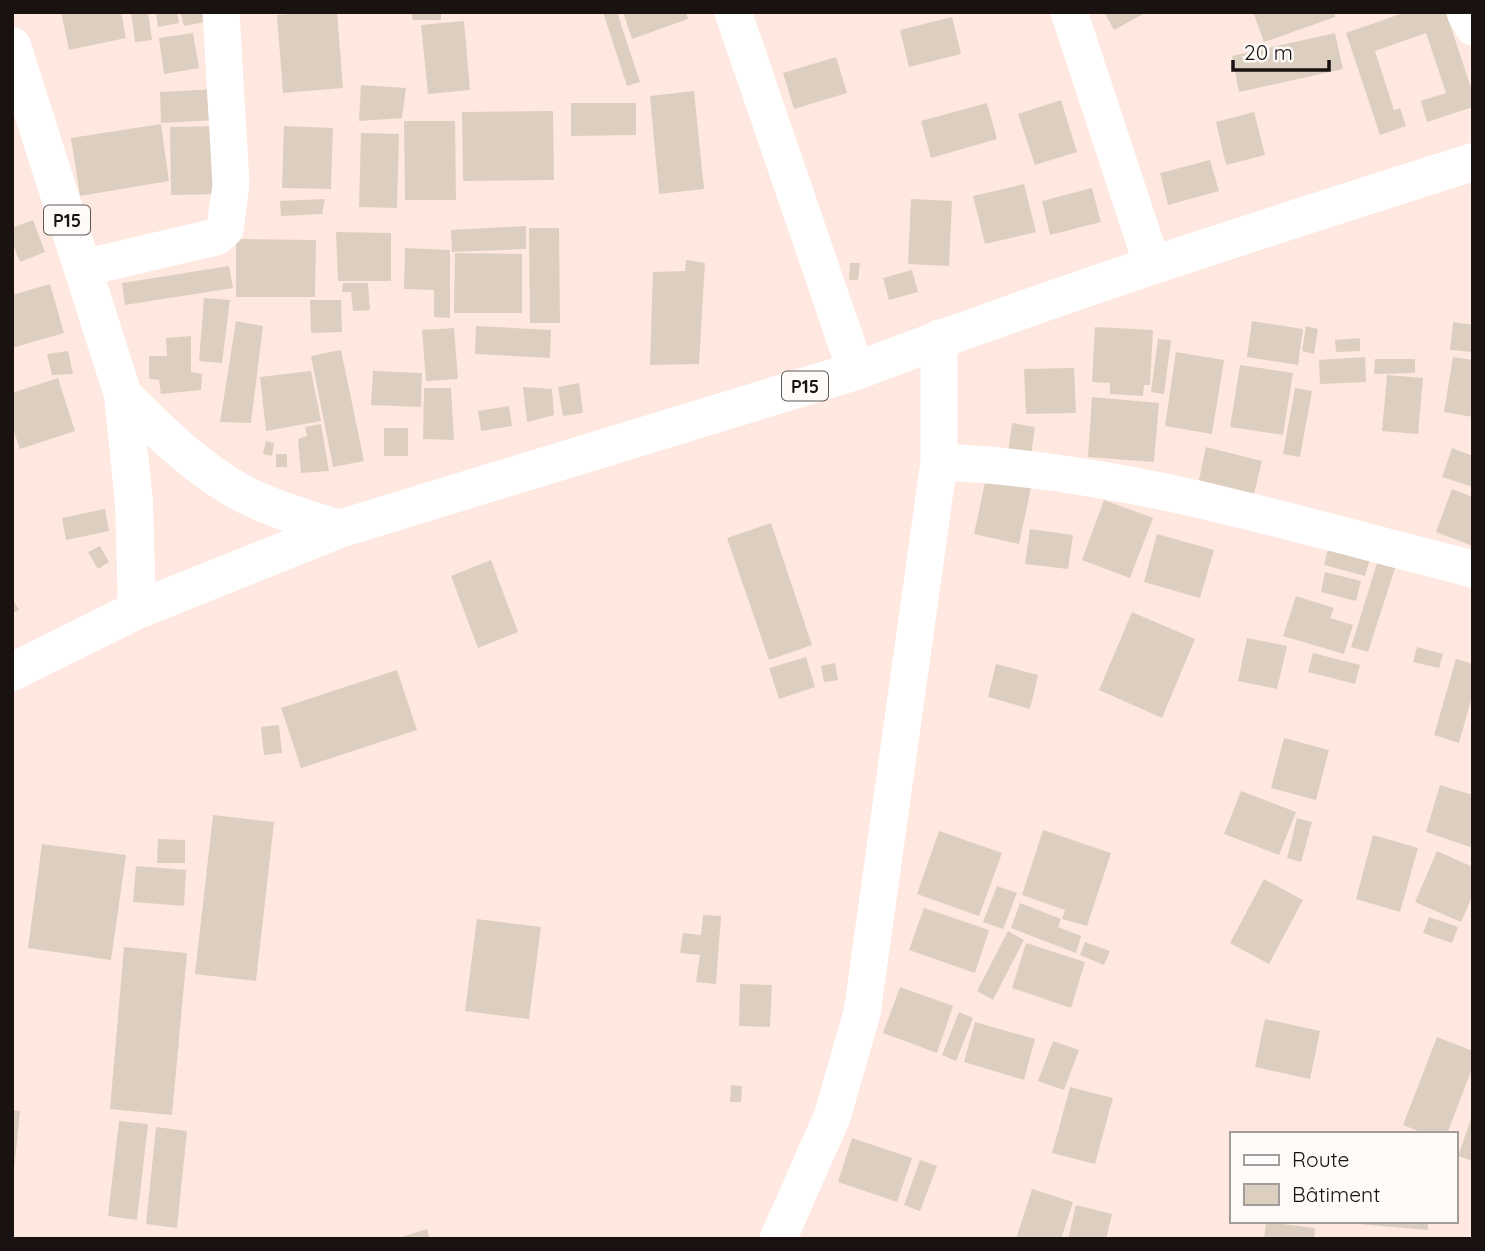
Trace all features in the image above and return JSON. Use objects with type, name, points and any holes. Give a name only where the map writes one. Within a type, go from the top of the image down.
[{"type":"main road","name":"P15","points":[[12,46],[123,395],[134,503],[137,610],[338,529],[856,371],[939,338],[1152,264],[1473,162]]},
{"type":"main road","name":"P15","points":[[123,395],[195,462],[239,491],[278,509],[338,529]]},
{"type":"main road","points":[[12,673],[137,610]]},
{"type":"street","points":[[83,268],[216,237],[225,229],[231,185],[221,12]]},
{"type":"street","points":[[733,12],[856,371]]},
{"type":"street","points":[[1069,12],[1152,264]]},
{"type":"street","points":[[1465,12],[1473,27]]},
{"type":"street","points":[[778,1239],[832,1117],[862,1013],[939,461],[939,338]]},
{"type":"street","points":[[939,461],[1002,464],[1129,484],[1473,569]]},
{"type":"building","points":[[61,12],[121,12],[126,38],[69,50]]},
{"type":"building","points":[[131,12],[148,12],[152,40],[135,42]]},
{"type":"building","points":[[156,12],[177,12],[179,23],[158,27]]},
{"type":"building","points":[[214,12],[215,20],[184,26],[181,14]]},
{"type":"building","points":[[337,12],[343,88],[283,93],[277,15]]},
{"type":"building","points":[[411,12],[441,12],[441,20],[413,20]]},
{"type":"building","points":[[603,12],[617,12],[640,82],[627,86]]},
{"type":"building","points":[[623,12],[686,12],[688,19],[632,39]]},
{"type":"building","points":[[1104,12],[1147,12],[1114,30]]},
{"type":"building","points":[[1253,12],[1334,12],[1335,17],[1264,42]]},
{"type":"building","points":[[1406,12],[1446,12],[1473,94],[1473,107],[1427,122],[1421,101],[1446,93],[1426,33],[1375,51],[1394,110],[1400,108],[1406,126],[1380,135],[1346,33]]},
{"type":"building","points":[[952,17],[961,54],[909,67],[900,30]]},
{"type":"building","points":[[464,21],[470,90],[428,94],[421,25]]},
{"type":"building","points":[[193,33],[199,68],[164,74],[159,38]]},
{"type":"building","points":[[1335,33],[1343,69],[1239,92],[1232,56]]},
{"type":"building","points":[[836,57],[847,93],[794,109],[783,73]]},
{"type":"building","points":[[361,85],[406,88],[402,118],[359,121]]},
{"type":"building","points":[[217,89],[218,120],[161,123],[160,92]]},
{"type":"building","points":[[694,91],[704,189],[659,194],[650,96]]},
{"type":"building","points":[[1061,100],[1077,152],[1035,165],[1018,114]]},
{"type":"building","points":[[571,103],[636,103],[636,135],[571,136]]},
{"type":"building","points":[[987,103],[997,139],[931,158],[921,121]]},
{"type":"building","points":[[553,111],[554,180],[463,181],[462,112]]},
{"type":"building","points":[[1254,112],[1265,155],[1226,165],[1216,122]]},
{"type":"building","points":[[404,121],[455,121],[456,200],[405,200]]},
{"type":"building","points":[[161,124],[169,181],[80,196],[71,138]]},
{"type":"building","points":[[221,126],[222,194],[171,195],[170,127]]},
{"type":"building","points":[[284,126],[333,128],[331,189],[282,188]]},
{"type":"building","points":[[361,133],[399,134],[397,208],[359,207]]},
{"type":"building","points":[[1210,160],[1219,191],[1168,205],[1160,173]]},
{"type":"building","points":[[1024,184],[1036,232],[985,244],[973,196]]},
{"type":"building","points":[[1092,188],[1101,222],[1050,235],[1042,201]]},
{"type":"building","points":[[325,199],[322,214],[281,216],[280,201]]},
{"type":"building","points":[[911,199],[952,201],[949,266],[908,264]]},
{"type":"building","points":[[33,220],[45,252],[20,262],[12,242],[12,228]]},
{"type":"building","points":[[526,226],[526,249],[452,252],[451,230]]},
{"type":"building","points":[[529,228],[559,228],[560,323],[530,323]]},
{"type":"building","points":[[336,232],[391,233],[391,281],[338,281]]},
{"type":"building","points":[[236,239],[316,240],[315,297],[236,297]]},
{"type":"building","points":[[405,248],[450,250],[450,318],[434,317],[434,290],[404,289]]},
{"type":"building","points":[[455,253],[522,254],[522,313],[454,313]]},
{"type":"building","points":[[686,260],[705,263],[699,364],[650,365],[653,272],[685,271]]},
{"type":"building","points":[[850,263],[860,263],[858,280],[849,280]]},
{"type":"building","points":[[229,266],[233,288],[125,305],[122,283]]},
{"type":"building","points":[[912,270],[918,292],[889,300],[883,278]]},
{"type":"building","points":[[343,283],[368,283],[370,310],[353,311],[351,292],[342,292]]},
{"type":"building","points":[[50,284],[64,333],[12,348],[12,295]]},
{"type":"building","points":[[204,298],[230,300],[222,363],[199,361]]},
{"type":"building","points":[[310,300],[341,300],[342,332],[311,333]]},
{"type":"building","points":[[236,321],[263,326],[251,423],[220,422]]},
{"type":"building","points":[[1252,321],[1303,329],[1298,365],[1247,357]]},
{"type":"building","points":[[1453,322],[1473,325],[1473,352],[1450,350]]},
{"type":"building","points":[[476,326],[551,330],[550,358],[475,354]]},
{"type":"building","points":[[1306,326],[1318,329],[1314,354],[1302,351]]},
{"type":"building","points":[[1095,327],[1153,330],[1150,385],[1144,385],[1143,396],[1110,394],[1110,383],[1092,382]]},
{"type":"building","points":[[454,328],[458,379],[426,381],[422,330]]},
{"type":"building","points":[[191,336],[191,372],[202,374],[201,390],[161,394],[159,380],[149,379],[149,356],[167,356],[166,338]]},
{"type":"building","points":[[1360,338],[1360,351],[1336,352],[1335,340]]},
{"type":"building","points":[[1158,339],[1171,340],[1164,394],[1151,392]]},
{"type":"building","points":[[341,350],[364,461],[333,467],[311,356]]},
{"type":"building","points":[[68,351],[73,374],[52,375],[47,354]]},
{"type":"building","points":[[1176,352],[1224,360],[1212,434],[1165,426]]},
{"type":"building","points":[[1365,357],[1366,382],[1320,384],[1319,360]]},
{"type":"building","points":[[1453,357],[1473,360],[1473,417],[1444,412]]},
{"type":"building","points":[[1375,359],[1415,359],[1415,373],[1374,374]]},
{"type":"building","points":[[1240,365],[1293,373],[1283,435],[1230,427]]},
{"type":"building","points":[[1074,368],[1076,413],[1026,414],[1024,369]]},
{"type":"building","points":[[311,371],[321,421],[266,431],[260,377]]},
{"type":"building","points":[[373,371],[422,373],[421,407],[371,405]]},
{"type":"building","points":[[1387,375],[1423,378],[1418,434],[1382,431]]},
{"type":"building","points":[[58,378],[75,431],[20,449],[12,426],[12,393]]},
{"type":"building","points":[[579,383],[583,413],[563,416],[558,387]]},
{"type":"building","points":[[523,387],[552,389],[554,415],[527,422]]},
{"type":"building","points":[[424,388],[451,388],[454,440],[423,439]]},
{"type":"building","points":[[1295,388],[1312,391],[1300,457],[1283,454]]},
{"type":"building","points":[[1092,397],[1159,403],[1154,462],[1088,457]]},
{"type":"building","points":[[509,406],[512,426],[481,431],[478,411]]},
{"type":"building","points":[[1012,423],[1035,427],[1031,456],[1008,453]]},
{"type":"building","points":[[321,424],[329,471],[301,473],[298,439],[307,436],[305,427]]},
{"type":"building","points":[[384,428],[408,428],[408,456],[384,456]]},
{"type":"building","points":[[266,441],[274,443],[272,456],[263,454]]},
{"type":"building","points":[[1206,447],[1262,461],[1254,494],[1199,480]]},
{"type":"building","points":[[1452,448],[1473,456],[1473,487],[1442,477]]},
{"type":"building","points":[[276,454],[287,454],[287,467],[276,467]]},
{"type":"building","points":[[986,478],[1031,488],[1019,544],[974,534]]},
{"type":"building","points":[[1452,489],[1473,497],[1473,546],[1436,532]]},
{"type":"building","points":[[1104,500],[1153,518],[1130,578],[1082,560]]},
{"type":"building","points":[[105,509],[109,531],[66,540],[62,518]]},
{"type":"building","points":[[771,523],[812,645],[769,660],[727,538]]},
{"type":"building","points":[[1030,529],[1073,535],[1068,569],[1025,564]]},
{"type":"building","points":[[1157,534],[1214,550],[1200,598],[1144,582]]},
{"type":"building","points":[[1329,545],[1371,556],[1365,576],[1324,565]]},
{"type":"building","points":[[100,546],[109,562],[98,569],[88,552]]},
{"type":"building","points":[[1379,557],[1397,562],[1368,652],[1351,647]]},
{"type":"building","points":[[491,560],[518,632],[478,648],[451,576]]},
{"type":"building","points":[[1325,572],[1361,581],[1356,601],[1321,592]]},
{"type":"building","points":[[1296,596],[1334,608],[1330,618],[1353,625],[1344,654],[1283,636]]},
{"type":"building","points":[[12,598],[19,610],[12,613]]},
{"type":"building","points":[[1132,612],[1195,639],[1162,718],[1099,690]]},
{"type":"building","points":[[1247,638],[1287,646],[1277,689],[1238,681]]},
{"type":"building","points":[[1417,647],[1443,654],[1439,668],[1413,662]]},
{"type":"building","points":[[1313,653],[1360,665],[1355,684],[1308,672]]},
{"type":"building","points":[[806,657],[815,687],[779,699],[769,668]]},
{"type":"building","points":[[1456,659],[1473,664],[1473,693],[1459,743],[1434,735]]},
{"type":"building","points":[[835,663],[838,680],[824,682],[821,666]]},
{"type":"building","points":[[996,664],[1038,675],[1030,709],[988,697]]},
{"type":"building","points":[[397,670],[417,730],[301,768],[281,708]]},
{"type":"building","points":[[279,725],[282,753],[264,755],[261,727]]},
{"type":"building","points":[[1284,738],[1329,750],[1316,800],[1271,788]]},
{"type":"building","points":[[1440,785],[1473,795],[1473,848],[1426,832]]},
{"type":"building","points":[[1241,791],[1296,812],[1279,855],[1224,834]]},
{"type":"building","points":[[213,815],[274,822],[256,981],[195,974]]},
{"type":"building","points":[[1297,818],[1312,822],[1301,862],[1287,858]]},
{"type":"building","points":[[1043,830],[1111,853],[1087,926],[1062,919],[1065,910],[1022,895]]},
{"type":"building","points":[[939,831],[1002,853],[979,916],[917,894]]},
{"type":"building","points":[[1373,835],[1418,848],[1400,912],[1356,899]]},
{"type":"building","points":[[158,839],[185,840],[185,863],[157,863]]},
{"type":"building","points":[[42,844],[126,855],[111,960],[28,948]]},
{"type":"building","points":[[1437,851],[1473,867],[1473,895],[1461,922],[1415,902]]},
{"type":"building","points":[[136,866],[186,870],[184,906],[133,902]]},
{"type":"building","points":[[1264,879],[1303,900],[1269,964],[1230,943]]},
{"type":"building","points":[[997,886],[1017,893],[1003,929],[983,922]]},
{"type":"building","points":[[1020,903],[1061,919],[1058,927],[1081,936],[1076,953],[1011,928]]},
{"type":"building","points":[[924,908],[989,930],[975,973],[909,950]]},
{"type":"building","points":[[703,915],[721,916],[716,984],[696,982],[700,955],[680,953],[683,933],[701,935]]},
{"type":"building","points":[[1429,917],[1458,927],[1452,943],[1423,933]]},
{"type":"building","points":[[477,919],[541,927],[529,1019],[465,1011]]},
{"type":"building","points":[[1008,931],[1024,940],[993,1000],[977,991]]},
{"type":"building","points":[[1085,942],[1110,951],[1104,965],[1080,955]]},
{"type":"building","points":[[1026,943],[1085,962],[1071,1008],[1012,988]]},
{"type":"building","points":[[124,947],[187,953],[172,1115],[110,1109]]},
{"type":"building","points":[[740,984],[772,985],[770,1027],[739,1026]]},
{"type":"building","points":[[900,987],[953,1006],[937,1053],[883,1033]]},
{"type":"building","points":[[959,1012],[973,1018],[956,1061],[942,1055]]},
{"type":"building","points":[[1265,1019],[1320,1031],[1310,1079],[1255,1067]]},
{"type":"building","points":[[975,1022],[1035,1039],[1024,1080],[964,1062]]},
{"type":"building","points":[[1437,1037],[1473,1051],[1473,1066],[1448,1132],[1421,1132],[1403,1125]]},
{"type":"building","points":[[1053,1041],[1079,1050],[1064,1090],[1038,1081]]},
{"type":"building","points":[[731,1085],[742,1086],[741,1102],[730,1102]]},
{"type":"building","points":[[1070,1087],[1113,1098],[1095,1164],[1052,1153]]},
{"type":"building","points":[[12,1110],[20,1111],[14,1170],[12,1170]]},
{"type":"building","points":[[1473,1113],[1473,1161],[1458,1156]]},
{"type":"building","points":[[119,1121],[148,1124],[137,1220],[108,1216]]},
{"type":"building","points":[[156,1127],[187,1131],[177,1228],[146,1224]]},
{"type":"building","points":[[852,1138],[912,1158],[897,1202],[838,1182]]},
{"type":"building","points":[[920,1160],[937,1166],[920,1211],[904,1205]]},
{"type":"building","points":[[1032,1189],[1073,1202],[1061,1239],[1016,1239]]},
{"type":"building","points":[[1076,1205],[1112,1214],[1106,1239],[1068,1239]]},
{"type":"building","points":[[1266,1223],[1315,1228],[1314,1239],[1264,1239]]},
{"type":"building","points":[[1347,1223],[1428,1223],[1428,1230]]},
{"type":"building","points":[[427,1229],[430,1239],[398,1239],[398,1238]]}]
